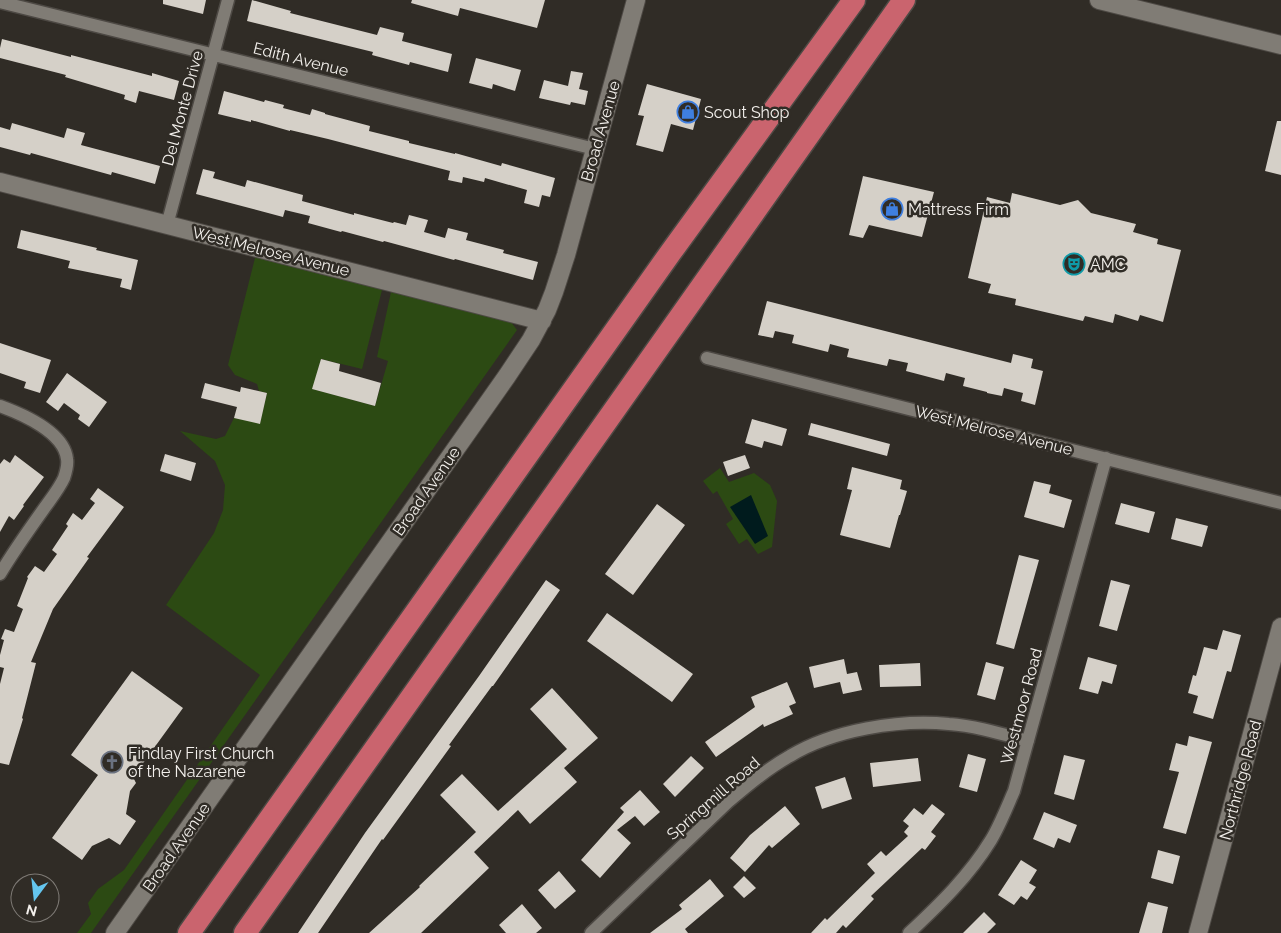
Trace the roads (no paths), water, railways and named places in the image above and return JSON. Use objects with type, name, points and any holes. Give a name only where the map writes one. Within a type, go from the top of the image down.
[{"type":"highway","points":[[189,933],[671,252],[854,0]]},
{"type":"highway","points":[[245,933],[904,0]]},
{"type":"main road","name":"Broad Avenue","points":[[115,933],[529,344],[547,310],[557,282],[636,0]]},
{"type":"main road","points":[[1099,0],[1281,45]]},
{"type":"main road","name":"West Melrose Avenue","points":[[0,182],[542,320]]},
{"type":"main road","name":"Northridge Road","points":[[1198,933],[1281,627]]},
{"type":"street","name":"Del Monte Drive","points":[[167,225],[228,0]]},
{"type":"street","name":"Edith Avenue","points":[[0,2],[595,149]]},
{"type":"street","name":"West Melrose Avenue","points":[[707,358],[1281,503]]},
{"type":"street","points":[[0,406],[30,419],[54,436],[60,442],[68,460],[67,470],[59,487],[0,574]]},
{"type":"street","name":"Westmoor Road","points":[[909,933],[932,912],[974,866],[992,839],[1014,791],[1106,458]]},
{"type":"street","name":"Springmill Road","points":[[591,933],[750,783],[790,755],[808,746],[864,729],[912,723],[970,726],[1028,741]]},
{"type":"water","points":[[751,495],[768,536],[755,544],[730,507]]},
{"type":"place","name":"Scout Shop","points":[[688,112]]},
{"type":"place","name":"Mattress Firm","points":[[892,209]]},
{"type":"place","name":"AMC","points":[[1074,264]]},
{"type":"place","name":"Findlay First Church of the Nazarene","points":[[112,762]]}]
